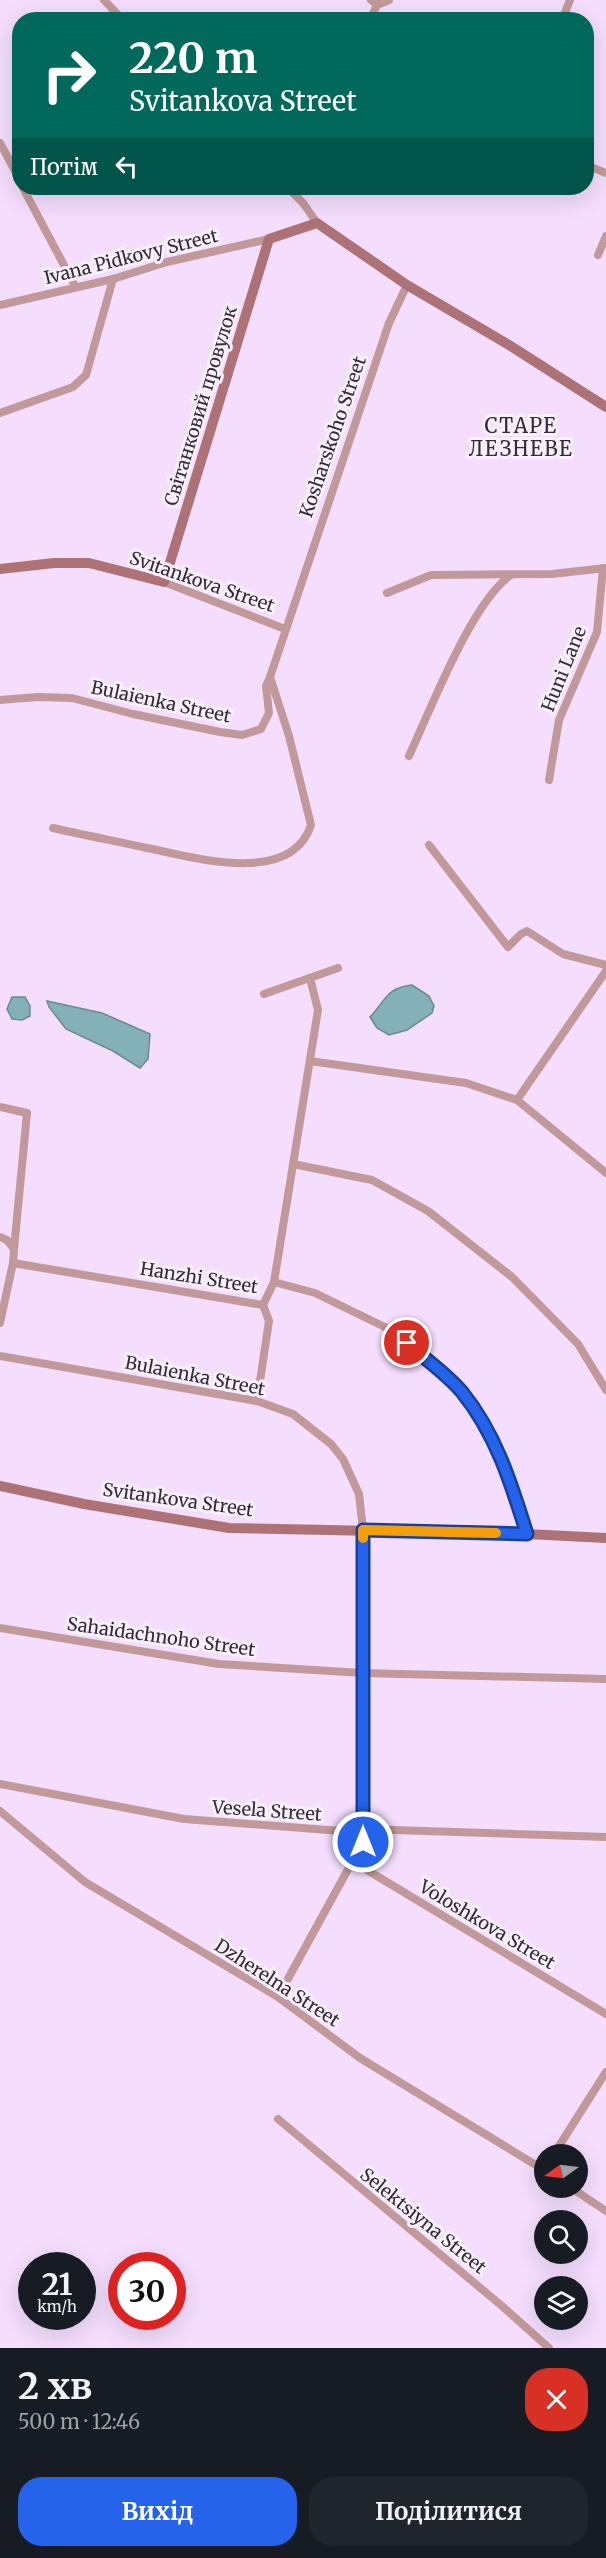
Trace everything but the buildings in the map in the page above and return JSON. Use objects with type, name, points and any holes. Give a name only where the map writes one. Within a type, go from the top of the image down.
[{"type":"street","points":[[104,0],[115,12]]},
{"type":"street","points":[[374,2],[389,0]]},
{"type":"street","points":[[0,143],[12,165]]},
{"type":"street","points":[[27,195],[75,286]]},
{"type":"street","points":[[295,195],[316,223],[407,285],[509,345],[606,407]]},
{"type":"street","points":[[269,238],[316,223]]},
{"type":"street","points":[[598,255],[606,236]]},
{"type":"street","name":"Ivana Pidkovy Street","points":[[0,306],[269,238]]},
{"type":"street","name":"Світанковий провулок","points":[[164,582],[269,238]]},
{"type":"street","points":[[0,413],[72,387],[86,375],[113,279]]},
{"type":"street","name":"Kosharskoho Street","points":[[270,677],[389,323],[407,285]]},
{"type":"street","name":"Svitankova Street","points":[[0,569],[54,563],[89,563],[164,582],[285,629]]},
{"type":"street","points":[[387,593],[431,575],[552,574],[604,568]]},
{"type":"street","name":"Huni Lane","points":[[549,780],[559,720],[597,632],[604,568]]},
{"type":"street","points":[[409,756],[462,642],[502,581],[513,574]]},
{"type":"street","points":[[52,828],[223,864],[254,863],[291,853],[302,843],[311,825],[289,736],[270,677]]},
{"type":"street","name":"Bulaienka Street","points":[[0,699],[72,698],[133,714],[242,735],[261,729],[269,713],[266,686],[270,677]]},
{"type":"street","points":[[429,844],[508,946],[520,934],[527,931],[563,954],[606,965]]},
{"type":"street","points":[[264,994],[338,968]]},
{"type":"street","points":[[517,1100],[606,971]]},
{"type":"street","points":[[274,1282],[318,1010],[310,978]]},
{"type":"street","points":[[310,1061],[466,1083],[517,1100],[606,1173]]},
{"type":"street","points":[[0,1107],[27,1113],[13,1263],[0,1323]]},
{"type":"street","points":[[293,1164],[372,1180],[428,1211],[512,1277],[578,1344],[606,1389]]},
{"type":"street","points":[[0,1237],[7,1240],[14,1248]]},
{"type":"street","name":"Hanzhi Street","points":[[13,1263],[263,1305],[274,1282],[315,1293],[395,1332],[461,1391],[480,1418],[502,1456],[527,1534]]},
{"type":"street","points":[[257,1401],[269,1321],[263,1305]]},
{"type":"street","name":"Bulaienka Street","points":[[0,1356],[257,1401],[293,1414],[331,1444],[343,1459],[359,1494],[363,1530],[363,1842],[278,1997]]},
{"type":"street","name":"Svitankova Street","points":[[0,1486],[84,1504],[229,1528],[527,1534],[606,1538]]},
{"type":"street","name":"Sahaidachnoho Street","points":[[0,1628],[219,1664],[362,1673],[606,1679]]},
{"type":"street","name":"Vesela Street","points":[[0,1784],[184,1819],[354,1832],[363,1829],[606,1837]]},
{"type":"street","name":"Dzherelna Street","points":[[0,1811],[85,1882],[278,1997],[360,2058],[534,2164]]},
{"type":"street","name":"Voloshkova Street","points":[[352,1861],[606,2014]]},
{"type":"street","points":[[560,2144],[606,2072]]},
{"type":"street","name":"Selektsiyna Street","points":[[278,2119],[549,2348]]},
{"type":"street","points":[[586,2198],[606,2211]]},
{"type":"shaded area","points":[[412,985],[429,996],[434,1006],[432,1013],[407,1030],[389,1035],[377,1028],[370,1017],[383,1001],[396,989]]},
{"type":"shaded area","points":[[12,997],[25,997],[30,1006],[30,1016],[22,1020],[12,1019],[7,1009]]},
{"type":"shaded area","points":[[47,1001],[102,1013],[150,1034],[148,1059],[140,1068],[113,1051],[66,1029]]},
{"type":"slow traffic","points":[[363,1538],[363,1530],[496,1533]]},
{"type":"district","name":"СТАРЕ ЛЕЗНЕВЕ","points":[[521,438]]},
{"type":"route","points":[[363,1842],[363,1530],[527,1534],[502,1456],[480,1418],[461,1391],[407,1343]]}]
